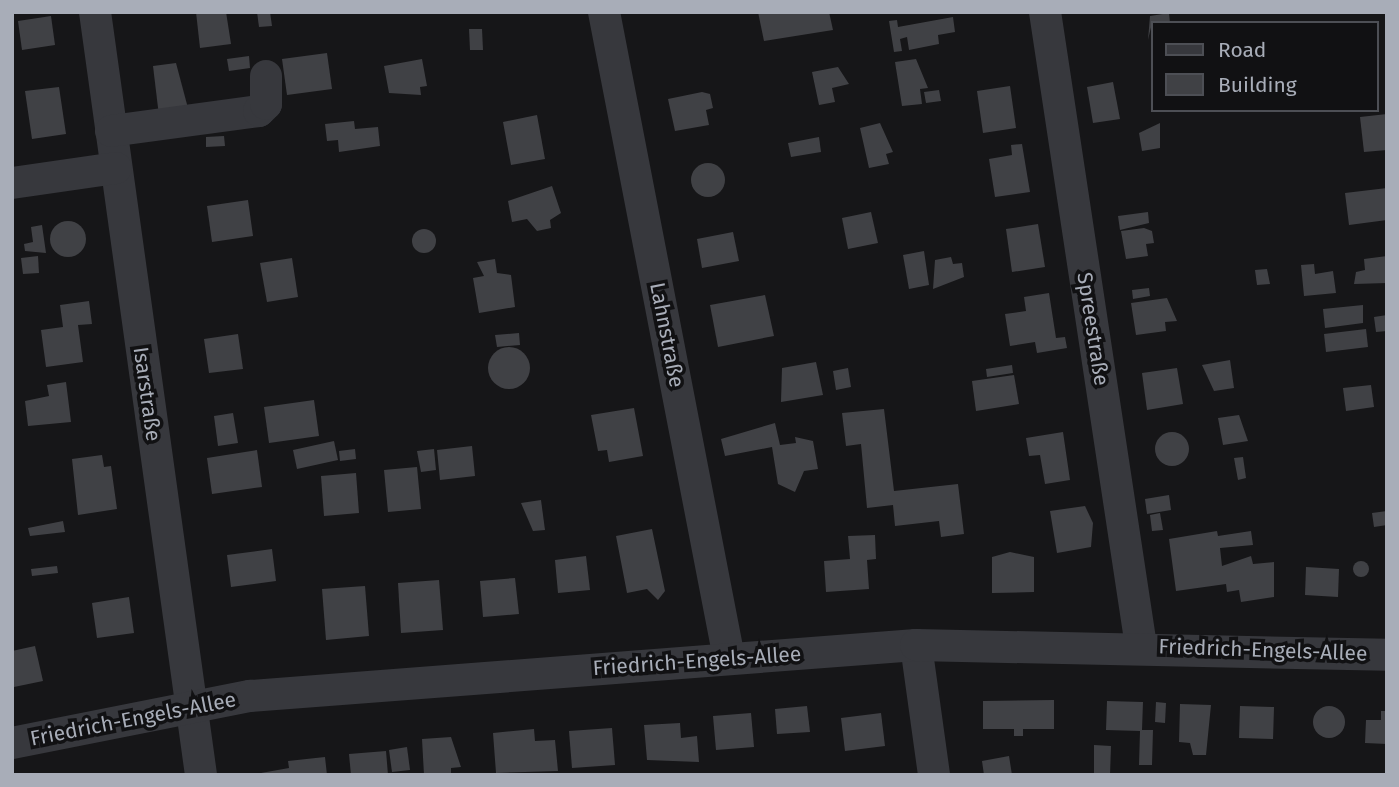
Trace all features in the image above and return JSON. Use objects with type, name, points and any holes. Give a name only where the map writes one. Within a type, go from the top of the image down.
[{"type":"street","name":"Isarstraße","points":[[95,12],[201,775]]},
{"type":"street","name":"Lahnstraße","points":[[604,12],[729,658]]},
{"type":"street","name":"Spreestraße","points":[[1045,12],[1141,646]]},
{"type":"street","points":[[111,131],[259,111],[266,104],[265,76]]},
{"type":"street","points":[[12,183],[116,169]]},
{"type":"street","points":[[916,645],[934,775]]},
{"type":"street","name":"Friedrich-Engels-Allee","points":[[12,743],[191,706],[729,658],[916,645],[1141,646],[1387,655]]},
{"type":"building","points":[[196,12],[226,12],[231,44],[200,48]]},
{"type":"building","points":[[257,12],[270,12],[272,26],[259,27]]},
{"type":"building","points":[[758,12],[829,12],[833,30],[764,41]]},
{"type":"building","points":[[1169,13],[1170,21],[1150,21],[1148,40],[1150,16]]},
{"type":"building","points":[[51,16],[55,45],[22,50],[18,21]]},
{"type":"building","points":[[953,17],[955,32],[938,35],[939,44],[909,50],[907,37],[900,39],[902,51],[894,52],[889,21],[897,20],[898,27]]},
{"type":"building","points":[[469,29],[482,29],[483,50],[470,50]]},
{"type":"building","points":[[327,53],[332,89],[287,95],[282,59]]},
{"type":"building","points":[[249,56],[250,68],[229,71],[227,59]]},
{"type":"building","points":[[422,59],[427,86],[420,87],[421,95],[389,93],[384,66]]},
{"type":"building","points":[[916,59],[928,88],[920,89],[922,104],[902,106],[895,62]]},
{"type":"building","points":[[176,63],[189,112],[159,116],[153,66]]},
{"type":"building","points":[[838,67],[849,84],[832,88],[835,102],[819,105],[812,72]]},
{"type":"building","points":[[1113,82],[1120,119],[1093,123],[1087,87]]},
{"type":"building","points":[[1010,86],[1016,128],[983,133],[977,91]]},
{"type":"building","points":[[59,87],[66,134],[32,139],[25,91]]},
{"type":"building","points":[[939,90],[941,101],[926,103],[924,92]]},
{"type":"building","points":[[702,92],[710,94],[713,108],[706,110],[709,125],[675,131],[668,99]]},
{"type":"building","points":[[1387,114],[1387,150],[1364,152],[1360,117]]},
{"type":"building","points":[[537,115],[545,159],[511,165],[503,122]]},
{"type":"building","points":[[354,121],[355,129],[378,127],[380,146],[339,152],[338,140],[327,141],[325,124]]},
{"type":"building","points":[[880,123],[893,152],[886,154],[889,164],[869,168],[860,128]]},
{"type":"building","points":[[1160,123],[1160,148],[1142,151],[1139,133]]},
{"type":"building","points":[[224,136],[225,146],[206,147],[206,137]]},
{"type":"building","points":[[819,137],[821,152],[791,157],[788,143]]},
{"type":"building","points":[[1022,144],[1030,192],[995,197],[989,159],[1012,155],[1011,145]]},
{"type":"building","points":[[708,163],[720,168],[725,180],[720,192],[708,197],[696,192],[691,180],[696,168]]},
{"type":"building","points":[[552,186],[561,213],[550,220],[551,228],[537,231],[527,219],[512,222],[508,201]]},
{"type":"building","points":[[1387,188],[1387,220],[1349,225],[1345,193]]},
{"type":"building","points":[[248,200],[253,236],[212,242],[207,206]]},
{"type":"building","points":[[871,212],[878,243],[848,249],[842,218]]},
{"type":"building","points":[[1148,212],[1149,223],[1120,230],[1118,216]]},
{"type":"building","points":[[68,221],[80,227],[86,239],[80,251],[68,257],[56,251],[50,239],[56,227]]},
{"type":"building","points":[[1038,224],[1045,267],[1012,272],[1006,229]]},
{"type":"building","points":[[42,225],[46,253],[25,251],[24,244],[33,242],[31,227]]},
{"type":"building","points":[[1144,228],[1152,231],[1154,243],[1146,244],[1148,256],[1126,259],[1121,231]]},
{"type":"building","points":[[424,229],[432,233],[436,241],[432,249],[424,253],[416,249],[412,241],[416,233]]},
{"type":"building","points":[[733,232],[739,261],[702,268],[697,239]]},
{"type":"building","points":[[924,251],[929,285],[909,289],[903,255]]},
{"type":"building","points":[[38,256],[39,273],[23,274],[21,258]]},
{"type":"building","points":[[1387,256],[1387,283],[1354,284],[1356,272],[1365,270],[1364,259]]},
{"type":"building","points":[[951,257],[953,264],[962,263],[964,277],[933,289],[935,260]]},
{"type":"building","points":[[292,258],[298,297],[267,302],[260,263]]},
{"type":"building","points":[[495,259],[497,273],[511,275],[515,307],[479,313],[473,278],[484,276],[477,262]]},
{"type":"building","points":[[1314,264],[1315,274],[1333,271],[1336,293],[1304,296],[1301,265]]},
{"type":"building","points":[[1267,269],[1270,284],[1257,285],[1255,270]]},
{"type":"building","points":[[1149,288],[1150,296],[1133,299],[1132,290]]},
{"type":"building","points":[[1049,293],[1056,338],[1065,337],[1067,348],[1037,353],[1035,342],[1010,346],[1005,314],[1026,311],[1024,297]]},
{"type":"building","points":[[765,295],[774,336],[718,347],[710,305]]},
{"type":"building","points":[[1167,298],[1177,321],[1165,322],[1166,331],[1136,335],[1131,303]]},
{"type":"building","points":[[89,301],[92,324],[78,325],[83,362],[46,367],[41,330],[63,327],[60,305]]},
{"type":"building","points":[[1363,305],[1363,323],[1325,328],[1323,309]]},
{"type":"building","points":[[1387,315],[1387,331],[1376,332],[1374,317]]},
{"type":"building","points":[[1366,329],[1368,347],[1326,352],[1324,334]]},
{"type":"building","points":[[519,333],[520,345],[497,347],[495,335]]},
{"type":"building","points":[[238,334],[243,369],[209,373],[204,339]]},
{"type":"building","points":[[509,347],[524,353],[530,368],[524,383],[509,389],[494,383],[488,368],[494,353]]},
{"type":"building","points":[[1230,360],[1234,388],[1214,391],[1202,365]]},
{"type":"building","points":[[816,362],[823,395],[781,402],[782,368]]},
{"type":"building","points":[[1012,365],[1013,373],[987,377],[986,369]]},
{"type":"building","points":[[848,368],[851,387],[836,390],[833,371]]},
{"type":"building","points":[[1177,368],[1183,404],[1147,410],[1142,373]]},
{"type":"building","points":[[1014,375],[1019,404],[976,411],[972,381]]},
{"type":"building","points":[[66,382],[71,422],[28,426],[25,401],[49,396],[47,385]]},
{"type":"building","points":[[1371,385],[1374,407],[1346,411],[1343,388]]},
{"type":"building","points":[[314,400],[319,436],[269,443],[264,407]]},
{"type":"building","points":[[634,408],[643,456],[609,462],[607,450],[598,451],[591,415]]},
{"type":"building","points":[[884,409],[894,491],[958,484],[964,534],[941,537],[939,521],[895,526],[893,505],[867,508],[861,444],[846,446],[842,413]]},
{"type":"building","points":[[233,413],[238,443],[218,446],[214,416]]},
{"type":"building","points":[[1239,415],[1248,441],[1223,445],[1218,418]]},
{"type":"building","points":[[775,423],[780,445],[796,443],[795,437],[813,441],[818,469],[804,471],[795,492],[778,484],[772,447],[725,456],[721,439]]},
{"type":"building","points":[[1063,432],[1070,480],[1045,484],[1040,455],[1029,456],[1026,438]]},
{"type":"building","points":[[1172,432],[1184,437],[1189,449],[1184,461],[1172,466],[1160,461],[1155,449],[1160,437]]},
{"type":"building","points":[[334,441],[338,460],[297,469],[293,450]]},
{"type":"building","points":[[472,446],[475,476],[440,480],[437,450]]},
{"type":"building","points":[[355,449],[356,459],[340,461],[339,451]]},
{"type":"building","points":[[434,449],[436,470],[421,472],[417,451]]},
{"type":"building","points":[[257,450],[262,487],[212,494],[207,458]]},
{"type":"building","points":[[102,455],[104,467],[111,466],[117,509],[78,515],[72,459]]},
{"type":"building","points":[[1243,457],[1246,478],[1238,480],[1234,458]]},
{"type":"building","points":[[417,467],[421,509],[388,512],[384,470]]},
{"type":"building","points":[[356,473],[359,513],[324,516],[321,476]]},
{"type":"building","points":[[1169,495],[1171,510],[1147,514],[1145,499]]},
{"type":"building","points":[[541,500],[545,530],[533,531],[521,503]]},
{"type":"building","points":[[1085,506],[1093,523],[1091,547],[1057,553],[1050,511]]},
{"type":"building","points":[[1387,511],[1387,525],[1374,527],[1372,513]]},
{"type":"building","points":[[1160,513],[1163,530],[1152,531],[1150,515]]},
{"type":"building","points":[[63,521],[65,532],[30,536],[28,528]]},
{"type":"building","points":[[652,529],[665,591],[658,600],[647,589],[627,593],[616,536]]},
{"type":"building","points":[[1217,531],[1218,536],[1251,531],[1253,545],[1220,548],[1222,566],[1251,556],[1253,564],[1274,562],[1274,597],[1241,602],[1239,590],[1227,592],[1226,584],[1176,591],[1169,539]]},
{"type":"building","points":[[875,535],[876,559],[867,560],[869,589],[826,592],[824,561],[850,559],[848,536]]},
{"type":"building","points":[[272,549],[276,581],[231,587],[227,555]]},
{"type":"building","points":[[1010,552],[1034,557],[1034,592],[992,593],[992,557]]},
{"type":"building","points":[[586,556],[590,590],[558,593],[555,560]]},
{"type":"building","points":[[1361,561],[1367,563],[1367,575],[1361,577],[1355,575],[1353,569],[1355,563]]},
{"type":"building","points":[[57,566],[58,573],[32,576],[31,569]]},
{"type":"building","points":[[1306,567],[1339,569],[1338,597],[1305,595]]},
{"type":"building","points":[[515,578],[519,614],[483,617],[480,581]]},
{"type":"building","points":[[439,580],[443,630],[401,633],[398,583]]},
{"type":"building","points":[[365,586],[369,636],[326,640],[322,589]]},
{"type":"building","points":[[129,597],[134,633],[97,638],[92,603]]},
{"type":"building","points":[[35,646],[43,681],[14,687],[12,651]]},
{"type":"building","points":[[1054,700],[1054,729],[1023,729],[1023,736],[1014,736],[1014,729],[983,729],[983,701]]},
{"type":"building","points":[[1107,701],[1143,702],[1142,730],[1153,730],[1152,765],[1139,765],[1140,731],[1106,730]]},
{"type":"building","points":[[1156,702],[1166,703],[1165,723],[1155,722]]},
{"type":"building","points":[[1180,704],[1211,705],[1206,755],[1193,755],[1190,743],[1179,742]]},
{"type":"building","points":[[807,706],[810,732],[777,734],[775,709]]},
{"type":"building","points":[[1240,706],[1274,707],[1273,739],[1239,738]]},
{"type":"building","points":[[1329,706],[1340,711],[1345,722],[1340,733],[1329,738],[1318,733],[1313,722],[1318,711]]},
{"type":"building","points":[[1381,711],[1387,711],[1387,744],[1365,743],[1366,720],[1381,720]]},
{"type":"building","points":[[751,713],[754,747],[716,750],[713,716]]},
{"type":"building","points":[[881,713],[885,746],[845,751],[841,718]]},
{"type":"building","points":[[680,723],[681,738],[697,736],[699,762],[647,760],[644,725]]},
{"type":"building","points":[[612,728],[615,765],[572,768],[569,731]]},
{"type":"building","points":[[534,729],[535,741],[555,740],[558,771],[496,773],[493,733]]},
{"type":"building","points":[[451,737],[461,767],[451,768],[451,775],[424,775],[422,739]]},
{"type":"building","points":[[1094,745],[1111,746],[1110,775],[1094,775]]},
{"type":"building","points":[[407,747],[410,770],[392,772],[389,750]]},
{"type":"building","points":[[386,751],[388,775],[351,775],[349,754]]},
{"type":"building","points":[[1009,756],[1012,775],[984,775],[982,761]]},
{"type":"building","points":[[325,757],[327,775],[250,775],[289,768],[288,761]]}]
